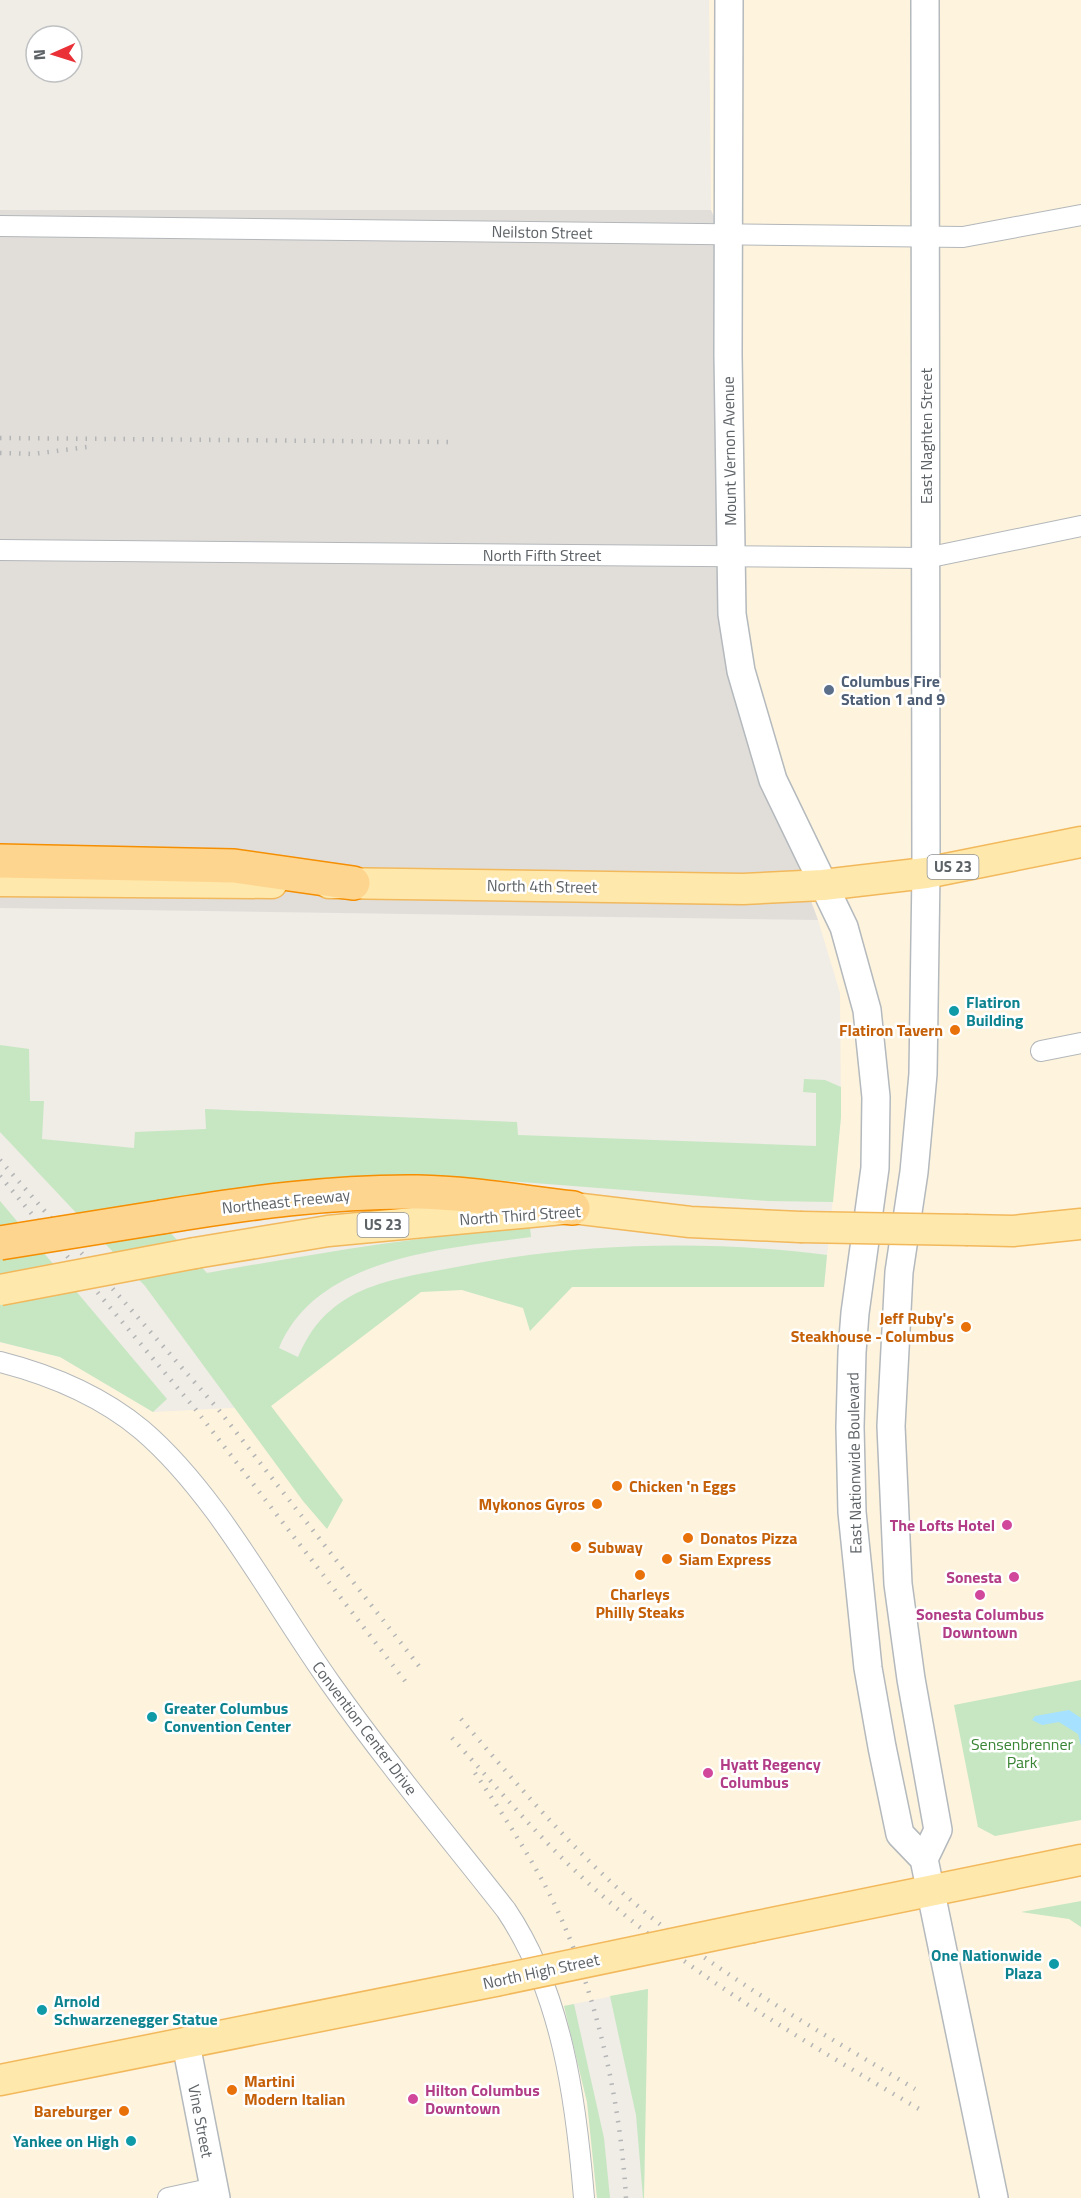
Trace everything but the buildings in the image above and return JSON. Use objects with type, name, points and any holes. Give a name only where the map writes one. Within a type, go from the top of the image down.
[{"type":"highway","points":[[0,861],[234,866],[353,883]]},
{"type":"highway","name":"Northeast Freeway","points":[[0,1242],[267,1200],[376,1192],[461,1194],[573,1209]]},
{"type":"main road","name":"Mount Vernon Avenue","points":[[729,0],[732,614],[741,670],[755,725],[773,780],[823,885]]},
{"type":"main road","name":"East Naghten Street","points":[[925,0],[926,873]]},
{"type":"main road","name":"North 4th Street","points":[[0,881],[353,883],[743,889],[823,885],[926,873],[1081,842]]},
{"type":"main road","points":[[926,873],[923,1074],[899,1272],[891,1426],[898,1584],[910,1679],[938,1830],[924,1858],[994,2198]]},
{"type":"main road","name":"East Nationwide Boulevard","points":[[823,885],[844,927],[867,1010],[877,1116],[875,1168],[853,1342],[850,1427],[852,1512],[868,1668],[900,1834],[924,1858]]},
{"type":"main road","points":[[877,1116],[891,1139],[916,1146]]},
{"type":"main road","name":"North Third Street","points":[[0,1290],[195,1253],[328,1231],[573,1209],[690,1222],[800,1227],[1013,1231],[1081,1224]]},
{"type":"main road","name":"North High Street","points":[[0,2080],[433,1994],[1081,1860]]},
{"type":"main road","name":"Vine Street","points":[[186,2044],[215,2193]]},
{"type":"street","name":"Neilston Street","points":[[0,226],[963,237],[1081,215]]},
{"type":"street","name":"North Fifth Street","points":[[0,550],[926,558],[1081,526]]},
{"type":"street","points":[[1041,1051],[1081,1043]]},
{"type":"street","name":"Convention Center Drive","points":[[0,1362],[45,1375],[115,1410],[141,1429],[184,1472],[330,1684],[506,1910],[520,1932],[541,1976],[555,2021],[570,2084],[584,2198]]},
{"type":"street","points":[[168,2198],[215,2193]]},
{"type":"shaded area","points":[[709,0],[1081,0],[1081,2198],[644,2198],[647,1989],[564,2006],[587,2102],[597,2198],[0,2198],[0,1342],[60,1357],[153,1412],[271,1406],[421,1291],[462,1290],[523,1308],[530,1330],[572,1287],[824,1286],[841,1117],[840,993],[818,920],[754,747],[735,679],[728,250],[711,210]]},
{"type":"shaded area","points":[[0,210],[711,210],[728,250],[727,603],[754,747],[818,920],[0,908]]},
{"type":"green space","points":[[0,1045],[29,1049],[30,1101],[44,1101],[42,1139],[134,1148],[135,1132],[206,1129],[205,1109],[517,1122],[518,1135],[816,1146],[816,1093],[803,1092],[804,1079],[825,1080],[841,1087],[841,1117],[833,1202],[768,1201],[441,1176],[362,1178],[146,1206],[207,1273],[408,1240],[530,1228],[531,1237],[424,1253],[387,1262],[353,1276],[322,1294],[297,1317],[279,1348],[298,1357],[323,1317],[357,1293],[395,1280],[493,1260],[636,1246],[780,1250],[827,1255],[824,1287],[572,1287],[530,1331],[523,1308],[462,1290],[421,1292],[271,1406],[343,1500],[327,1529],[303,1501],[145,1286],[0,1132]]},
{"type":"green space","points":[[0,1201],[167,1399],[153,1412],[60,1357],[0,1342]]},
{"type":"green space","name":"Sensenbrenner Park","points":[[1081,1680],[1081,1820],[995,1836],[978,1827],[954,1705]]},
{"type":"green space","points":[[1081,1901],[1081,1927],[1069,1919],[1021,1912]]},
{"type":"green space","points":[[648,1989],[643,2198],[636,2115],[610,1996]]},
{"type":"green space","points":[[574,2004],[604,2138],[610,2198],[597,2198],[587,2102],[564,2006]]},
{"type":"water","points":[[1069,1710],[1081,1718],[1081,1746],[1078,1734],[1059,1722],[1042,1725],[1032,1720],[1035,1716]]},
{"type":"railway","points":[[0,438],[448,442]]},
{"type":"railway","points":[[0,453],[33,454],[94,446]]},
{"type":"railway","points":[[0,1160],[218,1409],[422,1670]]},
{"type":"railway","points":[[0,1176],[196,1410],[405,1681]]},
{"type":"railway","points":[[461,1719],[560,1832],[625,1895],[658,1923],[729,1974],[803,2022],[915,2089]]},
{"type":"railway","points":[[452,1738],[551,1847],[586,1881],[663,1945],[746,2004],[919,2109]]},
{"type":"railway","points":[[475,1773],[541,1878],[575,1952],[589,1992],[610,2075],[623,2158],[626,2198]]},
{"type":"place","name":"Columbus Fire Station 1 and 9","points":[[829,690]]},
{"type":"place","name":"Flatiron Building","points":[[954,1011]]},
{"type":"place","name":"Flatiron Tavern","points":[[955,1030]]},
{"type":"place","name":"Jeff Ruby's Steakhouse - Columbus","points":[[966,1327]]},
{"type":"place","name":"Chicken 'n Eggs","points":[[617,1486]]},
{"type":"place","name":"Mykonos Gyros","points":[[597,1504]]},
{"type":"place","name":"The Lofts Hotel","points":[[1007,1525]]},
{"type":"place","name":"Donatos Pizza","points":[[688,1538]]},
{"type":"place","name":"Subway","points":[[576,1547]]},
{"type":"place","name":"Siam Express","points":[[667,1559]]},
{"type":"place","name":"Charleys Philly Steaks","points":[[640,1575]]},
{"type":"place","name":"Sonesta","points":[[1014,1577]]},
{"type":"place","name":"Sonesta Columbus Downtown","points":[[980,1595]]},
{"type":"place","name":"Greater Columbus Convention Center","points":[[152,1717]]},
{"type":"place","name":"Hyatt Regency Columbus","points":[[708,1773]]},
{"type":"place","name":"One Nationwide Plaza","points":[[1054,1964]]},
{"type":"place","name":"Arnold Schwarzenegger Statue","points":[[42,2010]]},
{"type":"place","name":"Martini Modern Italian","points":[[232,2090]]},
{"type":"place","name":"Hilton Columbus Downtown","points":[[413,2099]]},
{"type":"place","name":"Bareburger","points":[[124,2111]]},
{"type":"place","name":"Yankee on High","points":[[131,2141]]}]
